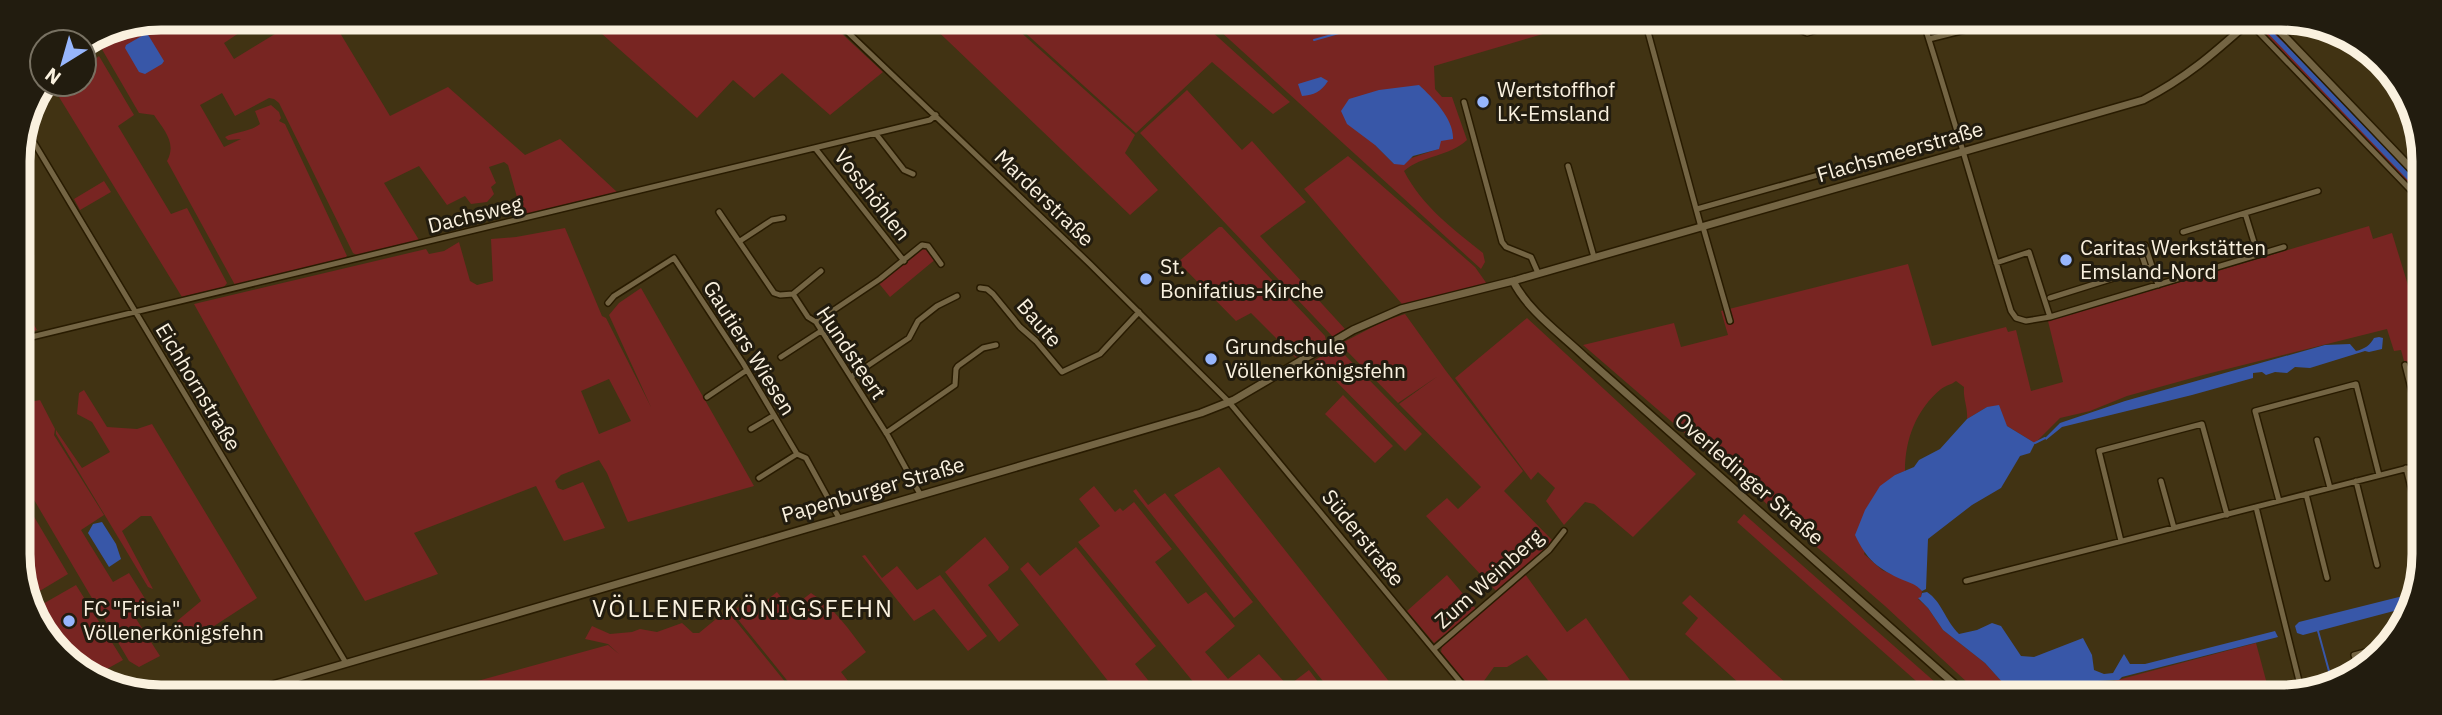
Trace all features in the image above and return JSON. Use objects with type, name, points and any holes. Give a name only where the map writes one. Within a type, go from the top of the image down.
[{"type":"street","name":"Marderstraße","points":[[846,30],[1229,402]]},
{"type":"street","points":[[1647,30],[1730,321]]},
{"type":"street","points":[[1800,30],[1807,33],[1817,30]]},
{"type":"street","points":[[1926,30],[2015,318],[2026,321],[2050,317],[2284,247]]},
{"type":"street","points":[[1929,39],[1965,30]]},
{"type":"street","name":"Flachsmeerstraße","points":[[1495,286],[2143,100],[2175,83],[2202,64],[2240,30]]},
{"type":"street","points":[[2257,30],[2412,193]]},
{"type":"street","points":[[2279,30],[2412,170]]},
{"type":"street","points":[[1464,102],[1502,242],[1506,247],[1531,257],[1538,273]]},
{"type":"street","name":"Dachsweg","points":[[30,337],[497,226],[671,181],[876,134],[930,120],[936,115]]},
{"type":"street","points":[[876,134],[904,170],[913,174]]},
{"type":"street","name":"Flachsmeerstraße","points":[[1697,209],[1957,136]]},
{"type":"street","name":"Eichhornstraße","points":[[32,139],[346,663]]},
{"type":"street","name":"Vosshöhlen","points":[[815,148],[904,261]]},
{"type":"street","points":[[1568,166],[1594,257]]},
{"type":"street","points":[[2183,232],[2318,191]]},
{"type":"street","name":"Hundsteert","points":[[719,212],[774,293],[793,294],[808,317],[816,322],[886,433],[920,494]]},
{"type":"street","points":[[2245,213],[2258,255]]},
{"type":"street","points":[[740,241],[772,220],[783,218]]},
{"type":"street","points":[[816,322],[925,245],[941,264]]},
{"type":"street","points":[[1996,263],[2029,252],[2050,317]]},
{"type":"street","name":"Gautiers Wiesen","points":[[608,303],[614,296],[674,258],[747,370],[797,454],[806,458],[839,518]]},
{"type":"street","points":[[2050,298],[2149,267],[2158,285]]},
{"type":"street","points":[[793,294],[821,271]]},
{"type":"street","name":"Overledinger Straße","points":[[1513,281],[1518,292],[1585,357],[1957,685]]},
{"type":"street","name":"Papenburger Straße","points":[[272,685],[1147,430],[1229,402],[1385,314],[1495,286]]},
{"type":"street","name":"Baute","points":[[980,288],[993,294],[1062,372],[1100,354],[1139,312]]},
{"type":"street","points":[[852,377],[909,338],[918,321],[937,306],[957,296]]},
{"type":"street","points":[[781,357],[821,331]]},
{"type":"street","points":[[886,433],[955,385],[958,366],[983,348],[996,345]]},
{"type":"street","points":[[2405,365],[2412,393]]},
{"type":"street","points":[[707,397],[747,370]]},
{"type":"street","points":[[2279,501],[2255,411],[2356,384],[2379,475]]},
{"type":"street","name":"Süderstraße","points":[[1229,402],[1464,685]]},
{"type":"street","points":[[751,429],[773,416]]},
{"type":"street","points":[[2121,541],[2099,451],[2202,424],[2227,515]]},
{"type":"street","points":[[2317,440],[2330,488]]},
{"type":"street","points":[[759,478],[797,454]]},
{"type":"street","points":[[1966,581],[2412,467]]},
{"type":"street","points":[[2406,468],[2412,492]]},
{"type":"street","points":[[2161,481],[2174,528]]},
{"type":"street","points":[[2357,481],[2377,565]]},
{"type":"street","points":[[2306,494],[2327,578]]},
{"type":"street","points":[[2256,507],[2300,684]]},
{"type":"street","name":"Zum Weinberg","points":[[1434,649],[1549,550],[1564,531]]},
{"type":"street","points":[[2356,662],[2354,655],[2370,651]]},
{"type":"shaded area","points":[[241,30],[224,43],[234,59],[282,30],[338,30],[390,116],[448,87],[525,155],[560,139],[617,192],[522,215],[508,165],[504,162],[489,167],[496,183],[491,187],[494,194],[487,202],[471,204],[465,196],[447,205],[419,166],[384,183],[419,240],[358,256],[353,253],[279,103],[269,98],[235,116],[222,93],[200,105],[224,147],[241,139],[228,140],[225,137],[260,124],[255,111],[271,105],[279,112],[279,121],[285,124],[347,256],[344,259],[235,285],[167,161],[170,142],[154,115],[139,113],[100,45],[144,31]]},
{"type":"shaded area","points":[[598,30],[838,30],[883,72],[830,115],[782,73],[754,98],[733,80],[697,118]]},
{"type":"shaded area","points":[[937,30],[1018,30],[1135,135],[1125,153],[1158,190],[1130,215]]},
{"type":"shaded area","points":[[1022,30],[1210,30],[1290,102],[1273,114],[1212,62],[1136,133]]},
{"type":"shaded area","points":[[1219,30],[1556,30],[1434,66],[1435,89],[1442,97],[1452,97],[1467,140],[1452,150],[1419,162],[1404,171],[1429,206],[1483,253],[1485,262],[1481,269]],"holes":[[[1375,145],[1438,149],[1394,164]]]},
{"type":"shaded area","points":[[2262,30],[2273,30],[2305,60],[2412,173],[2412,188]]},
{"type":"shaded area","points":[[99,56],[134,115],[118,126],[171,214],[187,208],[227,283],[224,287],[182,297],[60,98],[98,98]]},
{"type":"shaded area","points":[[1187,90],[1242,150],[1252,141],[1306,202],[1260,236],[1345,329],[1333,337],[1140,133]]},
{"type":"shaded area","points":[[1348,156],[1475,267],[1487,284],[1402,304],[1304,189]]},
{"type":"shaded area","points":[[104,181],[111,192],[80,210],[74,199]]},
{"type":"shaded area","points":[[2369,226],[2373,239],[2392,233],[2412,295],[2412,391],[2401,350],[2394,351],[2387,329],[2127,396],[2090,411],[2060,418],[2035,443],[2007,426],[1987,407],[1967,419],[1964,387],[1956,381],[1941,389],[1925,406],[1914,426],[1907,448],[1905,471],[1895,475],[1864,554],[1882,570],[1917,585],[1922,591],[1918,599],[1928,608],[1943,630],[1985,663],[2003,683],[2014,685],[1970,685],[1885,606],[1583,345],[1674,323],[1681,347],[1728,335],[1721,311],[1908,264],[1932,346],[2006,327],[2008,332],[2016,330],[2031,391],[2063,382],[2048,321]]},
{"type":"shaded area","points":[[1222,227],[1325,336],[1326,341],[1296,358],[1251,313],[1236,321],[1178,262]]},
{"type":"shaded area","points":[[565,228],[602,316],[606,318],[651,407],[609,315],[619,303],[641,288],[754,486],[628,522],[599,460],[561,475],[555,481],[558,488],[563,490],[583,482],[605,528],[564,541],[536,486],[414,533],[438,574],[365,601],[194,304],[426,249],[429,254],[444,251],[459,242],[470,281],[477,285],[493,281],[491,239]],"holes":[[[609,379],[631,421],[599,434],[581,391]]]},
{"type":"shaded area","points":[[925,245],[937,258],[890,297],[877,281]]},
{"type":"shaded area","points":[[1405,314],[1523,471],[1504,491],[1554,542],[1496,591],[1426,516],[1447,498],[1458,509],[1481,487],[1399,404],[1438,376],[1398,403],[1340,344],[1384,321]]},
{"type":"shaded area","points":[[30,318],[37,330],[30,332]]},
{"type":"shaded area","points":[[1527,318],[1696,474],[1633,537],[1594,504],[1585,502],[1564,525],[1546,501],[1555,488],[1538,472],[1531,480],[1455,378]]},
{"type":"shaded area","points":[[1337,347],[1422,434],[1405,451],[1315,360]]},
{"type":"shaded area","points":[[84,390],[107,427],[137,429],[152,424],[257,598],[188,643],[177,621],[201,601],[151,516],[141,516],[122,531],[153,589],[148,587],[56,434],[56,430],[82,468],[110,452],[92,422],[77,414],[79,393]]},
{"type":"shaded area","points":[[1343,395],[1393,446],[1375,463],[1325,414]]},
{"type":"shaded area","points":[[40,400],[55,429],[54,435],[104,515],[81,530],[113,582],[129,573],[149,605],[133,614],[160,656],[139,667],[129,661],[30,493],[30,402]]},
{"type":"shaded area","points":[[1219,467],[1392,685],[1326,685],[1174,495]]},
{"type":"shaded area","points":[[1094,486],[1115,512],[1120,508],[1123,511],[1134,502],[1172,549],[1155,562],[1188,604],[1206,592],[1235,626],[1205,652],[1228,679],[1259,654],[1287,685],[1196,685],[1078,542],[1100,526],[1079,499]]},
{"type":"shaded area","points":[[1136,489],[1148,505],[1165,493],[1253,602],[1234,618],[1133,491]]},
{"type":"shaded area","name":"FC \"Frisia\" Völlenerkönigsfehn","points":[[30,510],[68,574],[36,593],[30,563]]},
{"type":"shaded area","points":[[1744,514],[1938,685],[1921,685],[1737,522]]},
{"type":"shaded area","points":[[985,537],[1009,567],[988,585],[1019,625],[999,642],[945,572]]},
{"type":"shaded area","points":[[1076,547],[1156,646],[1135,664],[1152,685],[1111,685],[1020,569],[1028,562],[1040,576]]},
{"type":"shaded area","points":[[865,555],[882,578],[897,566],[917,590],[940,575],[987,636],[968,651],[934,609],[914,621],[862,556]]},
{"type":"shaded area","points":[[1525,574],[1567,632],[1586,618],[1633,685],[1552,685],[1527,655],[1507,667],[1494,667],[1481,685],[1468,685],[1441,652],[1442,646]]},
{"type":"shaded area","points":[[1447,575],[1476,609],[1434,643],[1407,611]]},
{"type":"shaded area","name":"FC \"Frisia\" Völlenerkönigsfehn","points":[[76,585],[123,660],[102,672],[88,663],[62,641],[40,605]]},
{"type":"shaded area","points":[[777,592],[790,609],[811,593],[827,605],[866,652],[841,672],[851,685],[791,685],[732,612],[749,599],[757,608]]},
{"type":"shaded area","points":[[1690,595],[1788,685],[1741,685],[1685,634],[1698,618],[1682,603]]},
{"type":"shaded area","points":[[727,610],[788,685],[463,685],[608,645],[619,654],[608,644],[585,639],[592,626],[610,634],[640,629],[657,632],[682,623],[693,633],[699,633]]},
{"type":"shaded area","points":[[2256,643],[2267,684],[2092,685],[2098,681],[2110,682]]},
{"type":"shaded area","points":[[1309,670],[1320,685],[1289,685]]},
{"type":"water","points":[[2265,30],[2270,30],[2312,69],[2412,175],[2412,185]]},
{"type":"water","points":[[147,33],[164,61],[145,74],[139,72],[125,48]]},
{"type":"water","points":[[1321,77],[1328,81],[1323,88],[1314,94],[1302,96],[1298,84]]},
{"type":"water","points":[[1419,85],[1446,117],[1453,139],[1441,141],[1439,149],[1413,156],[1404,165],[1394,164],[1375,145],[1347,124],[1341,111],[1349,99],[1379,90]]},
{"type":"water","points":[[2374,338],[2383,338],[2382,349],[2365,351],[2310,368],[2295,367],[2287,373],[2253,373],[2253,378],[2062,427],[2046,440],[2045,438],[2060,423],[2125,401],[2325,345],[2350,344],[2356,351],[2365,348]]},
{"type":"water","points":[[1999,405],[2007,426],[2035,443],[2030,453],[2020,456],[2001,488],[1972,505],[1928,539],[1926,589],[1922,591],[1894,576],[1868,557],[1855,535],[1865,510],[1880,486],[1940,449],[1967,419],[1987,407]]},
{"type":"water","points":[[102,522],[116,544],[121,559],[109,567],[88,533],[93,524]]},
{"type":"water","points":[[1927,592],[1936,601],[1959,634],[1992,623],[2001,626],[2021,656],[2034,657],[2083,638],[2092,655],[2094,670],[2104,674],[2113,673],[2124,654],[2130,664],[2145,664],[2275,631],[2278,637],[2122,677],[2119,680],[2098,681],[2092,685],[2010,685],[2003,683],[1985,663],[1943,630],[1918,598]]},
{"type":"water","points":[[2405,595],[2400,609],[2303,635],[2297,633],[2295,626],[2299,622]]},
{"type":"waterway","points":[[1314,40],[1350,30]]},
{"type":"waterway","points":[[2035,443],[2045,438]]},
{"type":"waterway","points":[[2318,631],[2330,675]]},
{"type":"place","name":"Wertstoffhof LK-Emsland","points":[[1483,102]]},
{"type":"place","name":"Caritas Werkstätten Emsland-Nord","points":[[2066,260]]},
{"type":"place","name":"St. Bonifatius-Kirche","points":[[1146,279]]},
{"type":"place","name":"Grundschule Völlenerkönigsfehn","points":[[1211,359]]},
{"type":"place","name":"FC \"Frisia\" Völlenerkönigsfehn","points":[[69,621]]},
{"type":"district","name":"VÖLLENERKÖNIGSFEHN","points":[[743,609]]}]
